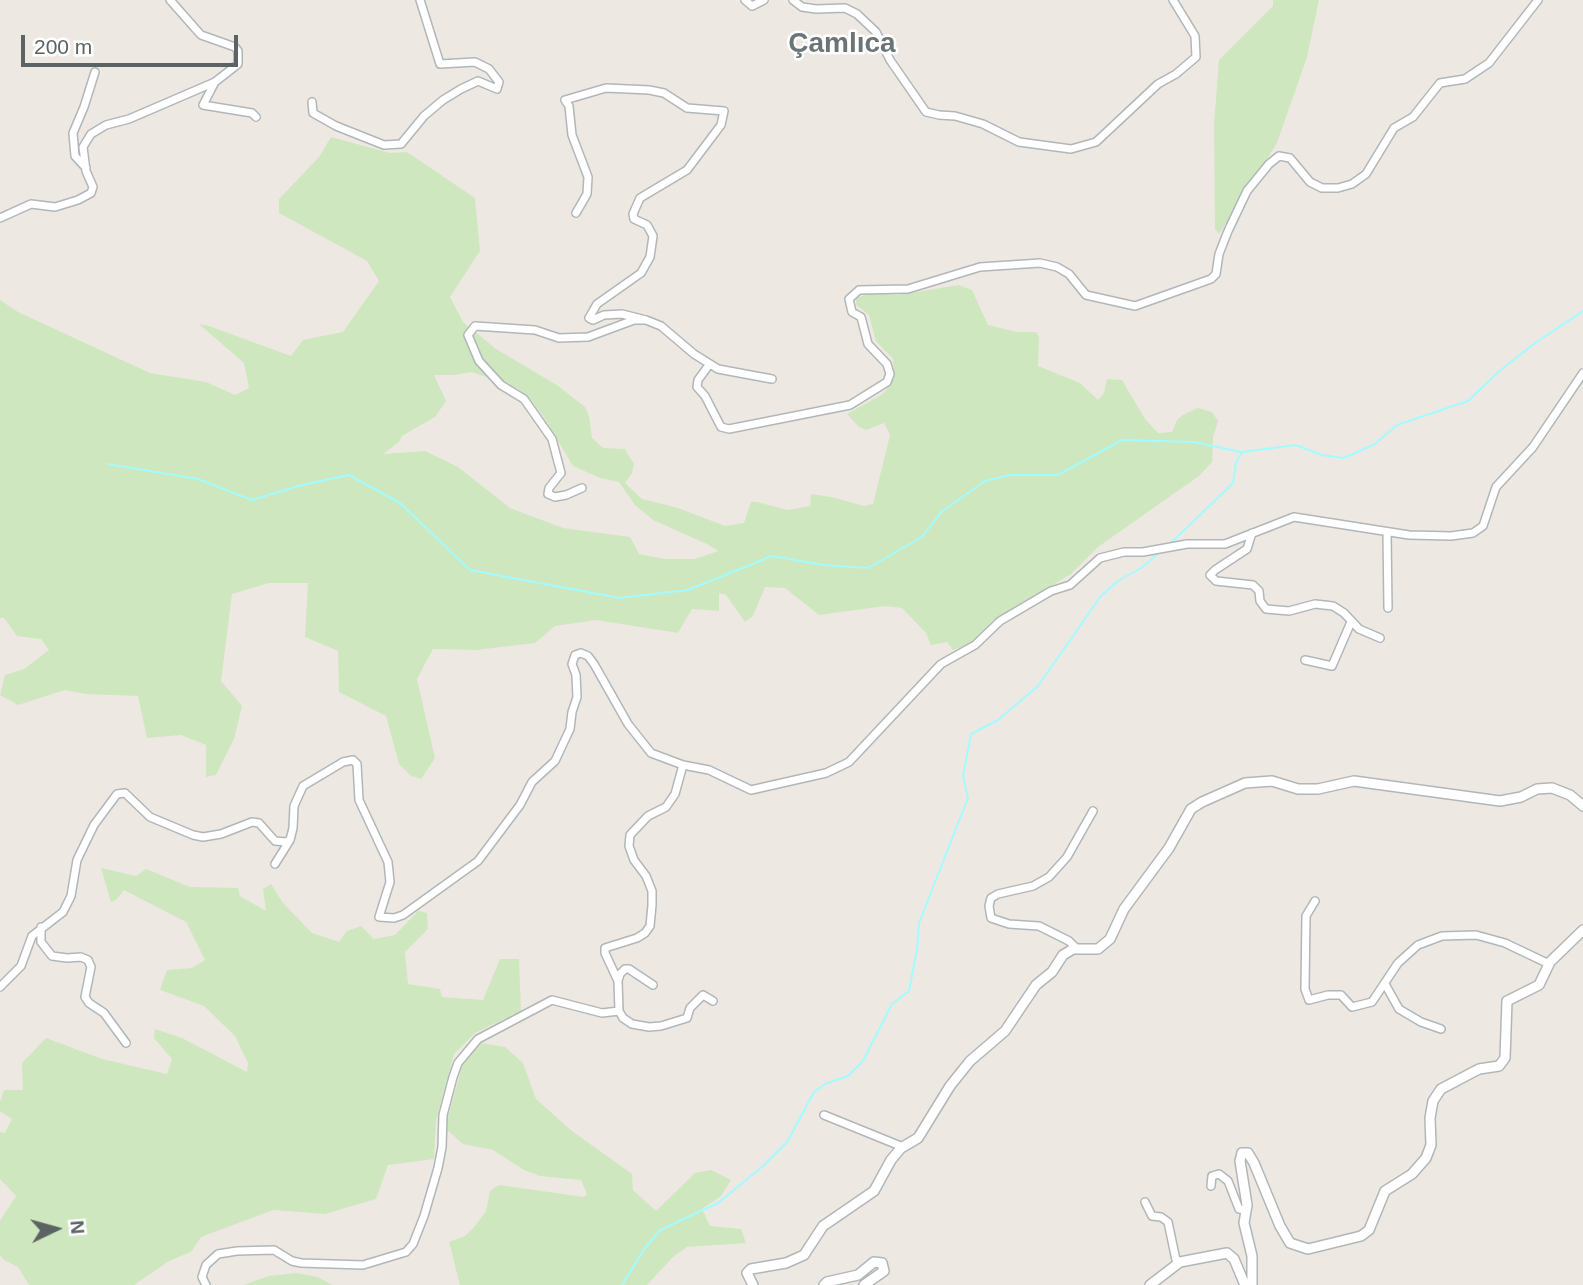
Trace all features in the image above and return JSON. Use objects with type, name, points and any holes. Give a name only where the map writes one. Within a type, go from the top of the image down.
[{"type":"street","points":[[0,218],[31,204],[55,207],[91,193],[93,187],[86,168],[83,147],[91,134],[106,125],[129,120],[215,82],[238,64],[238,51],[235,47],[201,35],[170,0]]},
{"type":"street","points":[[312,102],[313,113],[336,126],[384,145],[401,144],[424,116],[461,89],[478,81],[497,89],[499,82],[489,69],[475,62],[440,64],[420,0]]},
{"type":"street","points":[[745,0],[752,6],[764,0]]},
{"type":"street","points":[[793,0],[802,7],[845,8],[857,14],[876,32],[904,81],[926,112],[983,124],[1018,142],[1071,149],[1096,142],[1166,77],[1176,74],[1196,57],[1195,36],[1173,0]]},
{"type":"street","points":[[709,365],[698,380],[697,387],[705,396],[721,428],[729,429],[850,405],[887,382],[890,374],[887,364],[868,344],[861,317],[852,312],[849,299],[859,290],[908,289],[981,267],[1040,263],[1057,267],[1069,274],[1086,295],[1135,306],[1212,279],[1216,274],[1228,231],[1247,191],[1269,164],[1279,156],[1290,158],[1310,182],[1322,188],[1338,188],[1352,184],[1366,174],[1394,128],[1413,117],[1440,83],[1465,79],[1489,63],[1538,0]]},
{"type":"street","points":[[86,168],[75,156],[73,133],[85,107],[95,72]]},
{"type":"street","points":[[215,82],[203,105],[252,113],[256,117]]},
{"type":"street","points":[[576,213],[587,194],[588,177],[572,135],[569,106],[565,100],[606,88],[649,90],[664,93],[687,108],[724,111],[721,125],[687,170],[640,198],[633,214],[634,219],[647,225],[653,236],[650,257],[641,273],[597,304],[589,318],[593,320],[604,315],[622,314],[646,320],[661,326],[709,365],[772,379]]},
{"type":"street","points":[[582,488],[555,497],[548,494],[549,488],[561,473],[552,439],[524,399],[501,385],[479,361],[468,335],[475,326],[483,326],[535,330],[559,338],[588,337],[634,320],[646,320]]},
{"type":"street","points":[[275,864],[290,840],[294,806],[303,786],[343,762],[353,760],[357,764],[359,800],[388,862],[390,881],[379,917],[394,918],[403,915],[478,861],[520,805],[532,782],[555,761],[570,729],[578,690],[572,664],[575,655],[581,653],[594,664],[628,724],[651,753],[683,765],[709,770],[751,790],[826,773],[849,761],[941,664],[975,645],[1000,621],[1051,592],[1070,585],[1100,558],[1186,544],[1225,544],[1294,517],[1409,536],[1473,533],[1483,526],[1496,487],[1533,447],[1583,373]]},
{"type":"street","points":[[1387,532],[1388,608]]},
{"type":"street","points":[[1252,533],[1247,549],[1210,575],[1216,581],[1253,585],[1259,591],[1260,601],[1266,609],[1289,611],[1315,604],[1333,606],[1359,629],[1380,638]]},
{"type":"street","points":[[1305,660],[1332,666],[1351,622]]},
{"type":"street","points":[[618,981],[605,948],[645,933],[649,926],[652,905],[652,891],[629,846],[630,835],[648,816],[666,807],[675,794],[683,765]]},
{"type":"street","points":[[752,1285],[747,1273],[751,1269],[786,1263],[804,1255],[823,1226],[874,1191],[891,1160],[903,1147],[918,1138],[950,1086],[971,1061],[1005,1031],[1036,985],[1052,972],[1063,955],[1073,949],[1098,949],[1110,939],[1124,909],[1169,848],[1191,810],[1245,783],[1272,781],[1298,789],[1318,789],[1354,781],[1500,801],[1521,797],[1537,789],[1552,788],[1570,795],[1583,806]]},
{"type":"street","points":[[0,987],[21,966],[32,936],[63,912],[71,895],[77,860],[94,825],[117,794],[125,793],[149,817],[192,835],[203,837],[221,834],[252,822],[259,823],[275,841],[290,840]]},
{"type":"street","points":[[1078,950],[1069,941],[1039,926],[1009,924],[991,918],[989,905],[991,898],[998,894],[1033,886],[1049,877],[1067,857],[1093,811]]},
{"type":"street","points":[[1315,901],[1306,916],[1305,989],[1309,1000],[1341,995],[1352,1007],[1372,1002],[1398,963],[1418,945],[1441,936],[1486,937],[1549,964]]},
{"type":"street","points":[[41,927],[41,942],[52,956],[82,957],[89,960],[91,967],[85,997],[104,1013],[126,1043]]},
{"type":"street","points":[[1252,1285],[1252,1256],[1244,1223],[1247,1205],[1240,1161],[1242,1153],[1248,1153],[1254,1163],[1280,1226],[1290,1243],[1308,1249],[1361,1236],[1369,1230],[1385,1191],[1412,1174],[1426,1158],[1432,1144],[1430,1118],[1433,1101],[1441,1088],[1479,1069],[1499,1066],[1505,1058],[1507,1001],[1539,985],[1549,964],[1583,930]]},
{"type":"street","points":[[653,985],[629,969],[620,974],[619,1011],[632,1024],[661,1026],[687,1018],[690,1008],[703,995],[713,1001]]},
{"type":"street","points":[[1385,984],[1399,1009],[1421,1022],[1441,1029]]},
{"type":"street","points":[[206,1285],[202,1277],[206,1265],[218,1254],[274,1250],[292,1261],[301,1263],[363,1265],[406,1252],[413,1244],[424,1216],[438,1168],[443,1115],[453,1077],[458,1062],[468,1050],[478,1039],[552,1000],[602,1013],[619,1011]]},
{"type":"street","points":[[824,1115],[903,1147]]},
{"type":"street","points":[[1211,1186],[1212,1176],[1219,1174],[1228,1181],[1239,1209],[1245,1210]]},
{"type":"street","points":[[1145,1202],[1152,1216],[1161,1217],[1168,1222],[1176,1260],[1180,1262]]},
{"type":"street","points":[[1150,1285],[1180,1262],[1227,1253],[1234,1259],[1245,1285]]},
{"type":"street","points":[[824,1285],[858,1275],[874,1262],[882,1263],[884,1271],[864,1285]]},
{"type":"green space","points":[[1273,0],[1319,0],[1307,57],[1277,143],[1219,234],[1215,229],[1214,125],[1219,60],[1273,6]]},
{"type":"green space","points":[[331,137],[390,153],[407,152],[475,198],[480,251],[450,297],[463,322],[496,349],[557,385],[585,407],[592,438],[603,448],[625,449],[634,464],[625,483],[642,499],[678,508],[725,526],[744,523],[751,502],[788,510],[810,506],[811,494],[864,506],[873,504],[890,435],[884,423],[866,430],[859,427],[847,414],[883,394],[894,378],[893,359],[876,341],[869,315],[856,305],[856,298],[869,294],[898,295],[959,285],[972,290],[988,325],[1017,332],[1036,332],[1039,337],[1038,366],[1080,383],[1098,400],[1104,393],[1107,379],[1122,380],[1145,419],[1158,433],[1172,432],[1177,420],[1198,408],[1212,412],[1218,421],[1213,437],[1212,462],[1199,476],[1098,547],[1071,574],[992,621],[971,643],[953,650],[947,642],[931,645],[926,633],[902,608],[885,606],[819,615],[785,588],[765,587],[753,616],[745,622],[726,595],[719,593],[719,611],[692,609],[678,633],[596,620],[555,626],[535,643],[476,650],[433,649],[417,679],[435,758],[421,779],[411,776],[399,764],[386,716],[339,692],[338,651],[305,637],[308,583],[269,583],[232,594],[221,681],[242,706],[234,739],[216,775],[206,777],[206,745],[181,735],[147,738],[138,696],[85,694],[65,690],[18,705],[0,695],[5,675],[24,669],[49,650],[41,639],[17,636],[4,618],[0,618],[0,300],[18,312],[150,373],[206,382],[235,395],[249,388],[244,363],[199,324],[291,356],[303,340],[343,332],[379,281],[367,261],[279,213],[279,199],[319,157]],"holes":[[[472,372],[517,388],[530,398],[573,466],[600,478],[619,482],[635,505],[653,520],[718,551],[695,559],[665,559],[639,554],[630,537],[563,528],[510,508],[458,467],[425,451],[383,454],[399,442],[402,436],[435,417],[446,401],[434,375]]]},
{"type":"green space","points":[[101,868],[136,876],[146,869],[190,887],[238,888],[240,896],[266,911],[263,889],[271,884],[283,903],[312,933],[339,942],[347,931],[361,926],[374,939],[395,935],[418,911],[427,913],[428,929],[405,952],[408,984],[440,989],[442,997],[483,1000],[500,959],[519,959],[521,1011],[475,1033],[454,1054],[436,1120],[434,1159],[388,1165],[376,1199],[325,1214],[273,1210],[201,1237],[191,1252],[169,1261],[134,1285],[29,1285],[18,1267],[0,1255],[0,1221],[16,1196],[0,1179],[0,1132],[5,1133],[12,1119],[0,1111],[0,1102],[4,1090],[23,1090],[22,1063],[46,1038],[102,1059],[167,1074],[172,1059],[154,1038],[155,1029],[182,1038],[247,1072],[248,1063],[235,1036],[204,1006],[160,990],[167,970],[192,968],[205,960],[186,922],[124,890],[111,902]]},
{"type":"green space","points":[[481,1043],[505,1047],[523,1063],[536,1099],[572,1131],[632,1174],[633,1190],[656,1211],[695,1173],[711,1170],[731,1180],[721,1196],[702,1209],[710,1226],[741,1229],[746,1243],[687,1247],[673,1257],[647,1285],[460,1285],[449,1242],[465,1236],[475,1226],[486,1211],[490,1191],[499,1185],[584,1197],[587,1194],[581,1180],[540,1176],[524,1170],[493,1150],[463,1144],[445,1128],[463,1063]]},
{"type":"green space","points":[[296,1273],[318,1277],[332,1285],[243,1285],[269,1276]]},
{"type":"waterway","points":[[1169,545],[1233,483],[1236,463],[1242,452],[1296,445],[1322,455],[1344,458],[1375,444],[1397,425],[1468,401],[1497,373],[1535,343],[1583,311]]},
{"type":"waterway","points":[[108,464],[198,479],[252,500],[349,475],[400,503],[470,570],[619,598],[688,590],[772,556],[824,565],[868,568],[922,537],[941,512],[985,481],[1010,475],[1058,475],[1122,440],[1194,442],[1241,452]]},
{"type":"waterway","points":[[622,1285],[645,1248],[660,1230],[718,1203],[763,1166],[787,1142],[814,1092],[825,1084],[848,1076],[863,1061],[892,1004],[909,991],[919,923],[968,798],[963,776],[971,734],[998,720],[1038,686],[1101,596],[1159,553]]},
{"type":"district","name":"Çamlıca","points":[[842,44]]}]
